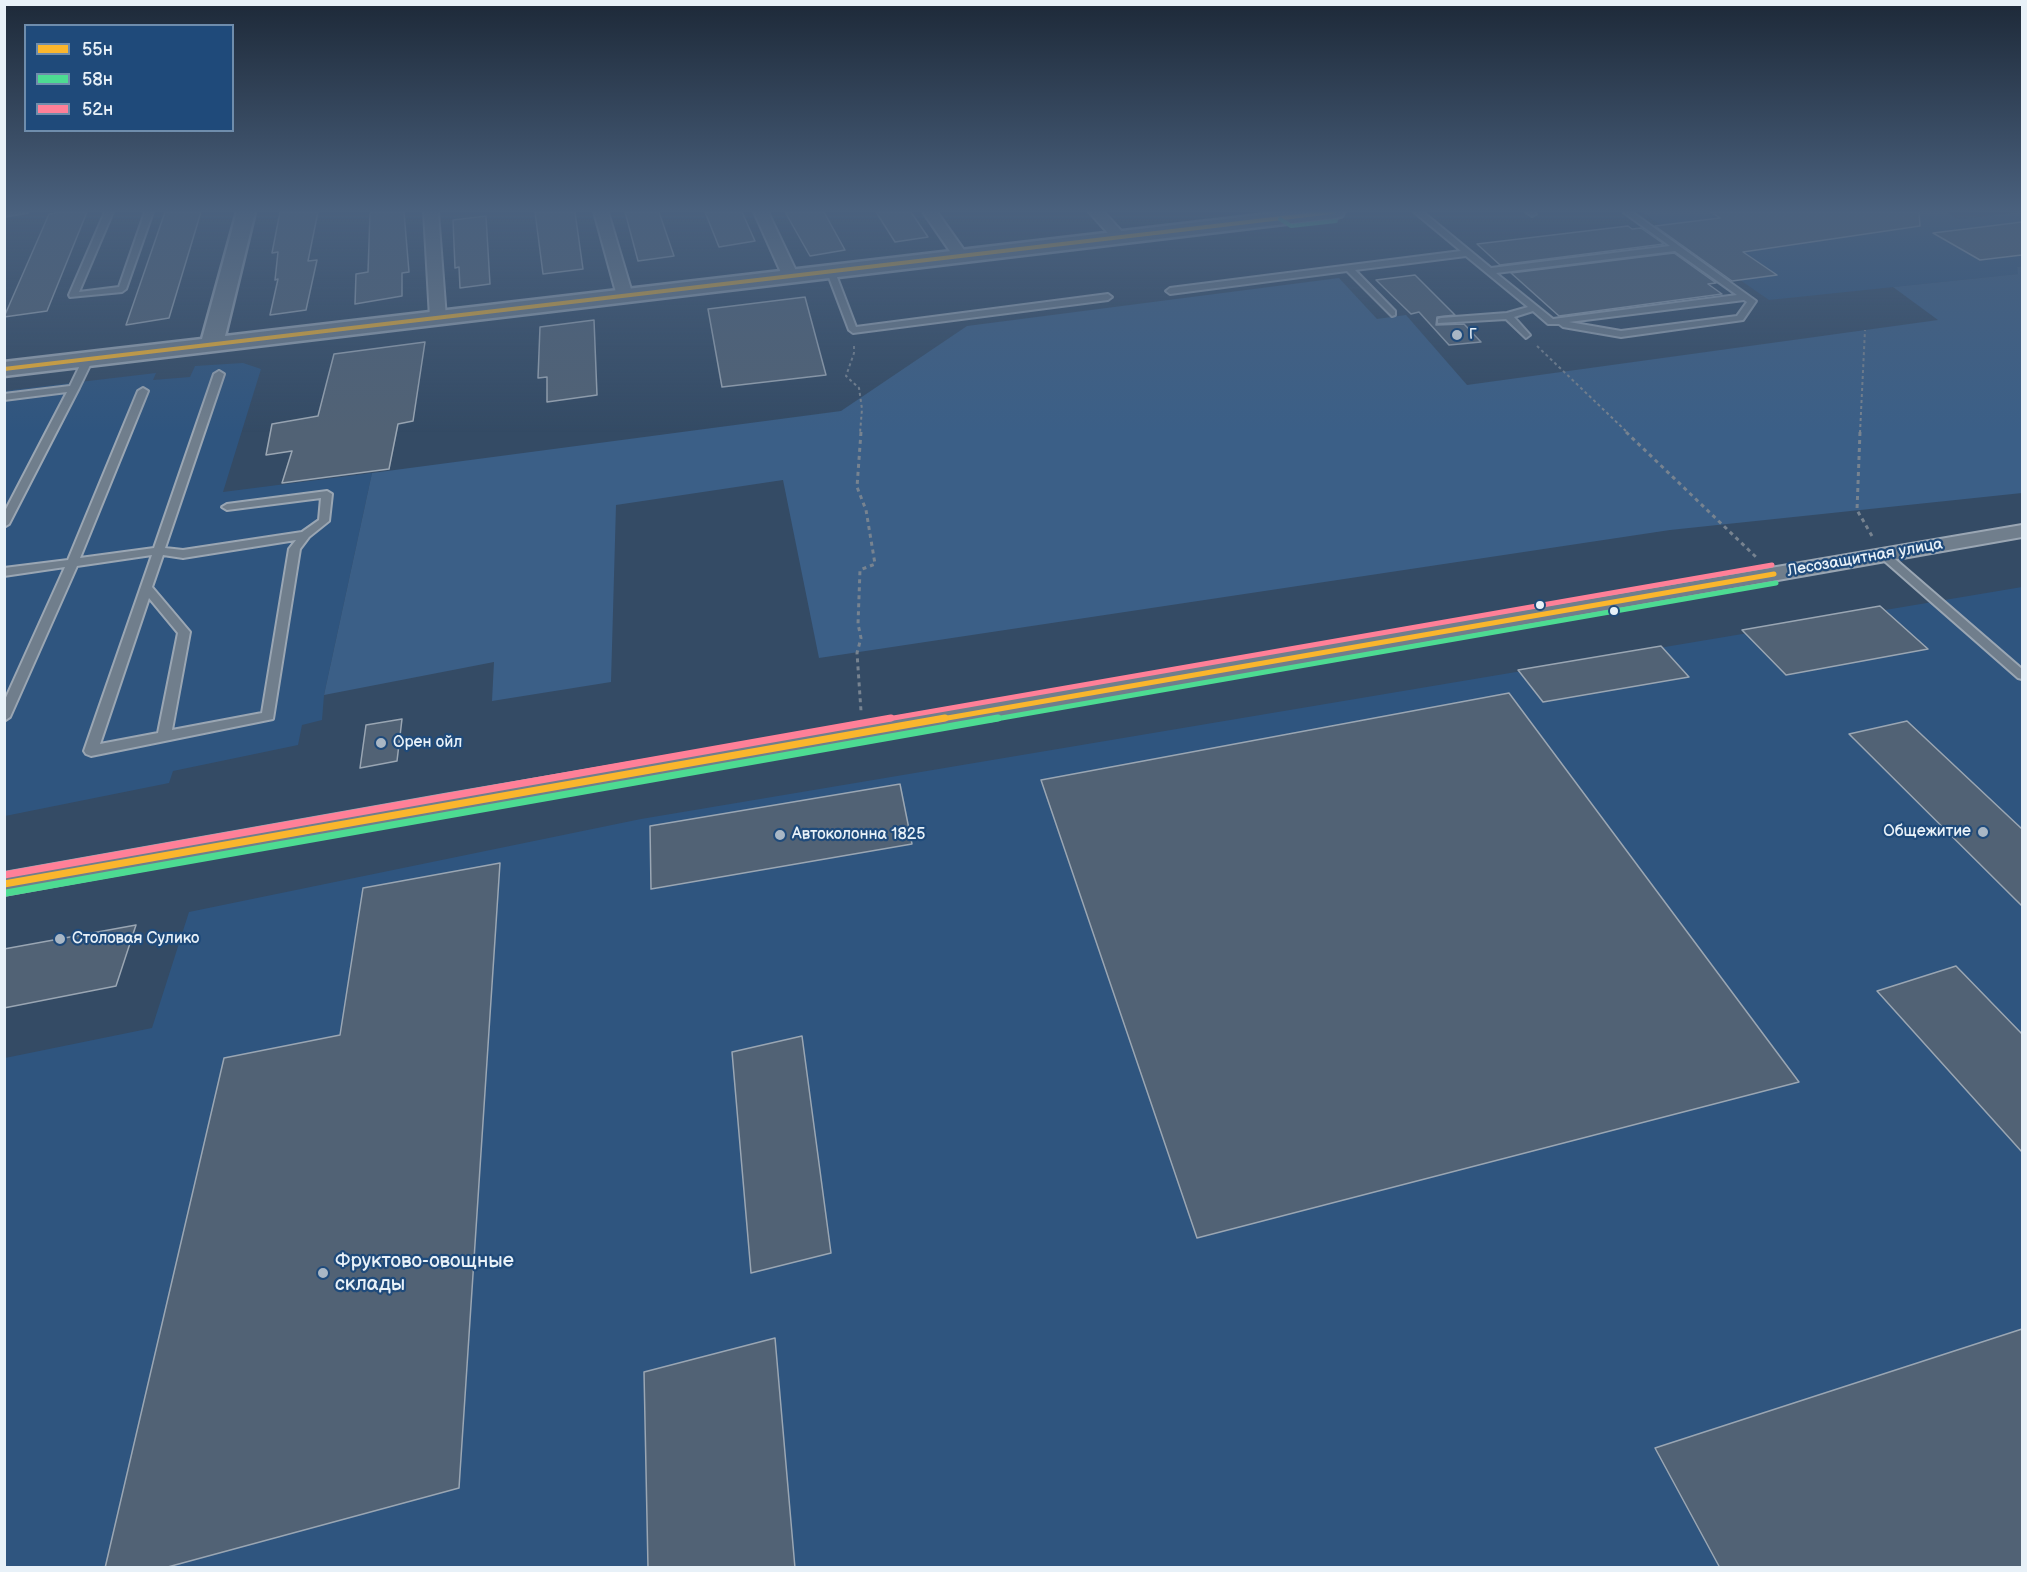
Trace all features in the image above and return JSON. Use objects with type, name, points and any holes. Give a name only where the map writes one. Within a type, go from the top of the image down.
[{"type":"main road","points":[[212,344],[227,285]]},
{"type":"main road","points":[[4,369],[718,285]]},
{"type":"street","points":[[436,285],[438,318]]},
{"type":"street","points":[[623,285],[626,296]]},
{"type":"street","name":"Лесозащитная улица","points":[[4,884],[2022,531]]},
{"type":"lane","points":[[77,285],[73,295],[122,289],[123,285]]},
{"type":"lane","points":[[836,285],[853,330],[1108,297]]},
{"type":"lane","points":[[1170,291],[1216,285]]},
{"type":"lane","points":[[1366,285],[1392,313]]},
{"type":"lane","points":[[1507,285],[1551,322],[1621,334],[1740,318],[1752,302],[1729,285]]},
{"type":"lane","points":[[1551,322],[1745,297]]},
{"type":"lane","points":[[1441,321],[1508,316],[1534,308]]},
{"type":"lane","points":[[1508,316],[1526,335]]},
{"type":"lane","points":[[4,524],[88,359]]},
{"type":"lane","points":[[219,374],[91,751],[268,716],[295,549],[305,535],[324,521],[327,494],[227,507]]},
{"type":"lane","points":[[4,397],[74,388]]},
{"type":"lane","points":[[4,717],[72,564],[143,391]]},
{"type":"lane","points":[[4,572],[158,551],[183,554],[305,535]]},
{"type":"lane","points":[[1884,555],[2022,675]]},
{"type":"lane","points":[[147,586],[184,632],[164,737]]},
{"type":"path","points":[[853,330],[854,353],[846,376],[859,388],[862,409],[858,488],[866,510],[875,564],[860,570],[858,624],[861,638],[857,653],[863,733]]},
{"type":"path","points":[[1865,330],[1857,510],[1884,555]]},
{"type":"path","points":[[1526,335],[1774,574]]},
{"type":"shaded area","points":[[1282,285],[1346,285],[1377,319],[1406,315],[1467,385],[1938,320],[1893,287],[2022,285],[2022,493],[1670,530],[819,658],[783,480],[616,505],[611,682],[492,701],[494,662],[324,695],[372,473],[841,411],[967,326]]},
{"type":"shaded area","points":[[1748,285],[1910,285],[1769,300]]},
{"type":"shaded area","points":[[243,363],[261,369],[223,492],[372,473],[324,695],[322,720],[302,725],[298,745],[173,771],[169,783],[5,816],[4,391],[156,373],[153,380],[190,377],[195,366]]},
{"type":"shaded area","points":[[2022,587],[2022,1567],[5,1568],[5,1058],[152,1028],[189,912],[641,819]]},
{"type":"building","points":[[18,285],[57,285],[47,311],[4,317]]},
{"type":"building","points":[[140,285],[179,285],[169,318],[126,325]]},
{"type":"building","points":[[277,285],[311,285],[306,310],[270,315]]},
{"type":"building","points":[[356,285],[402,285],[402,296],[355,304]]},
{"type":"building","points":[[460,285],[480,285],[460,288]]},
{"type":"building","points":[[1382,285],[1425,285],[1455,315],[1437,317],[1436,325],[1464,324],[1481,342],[1449,345],[1419,312],[1411,314]]},
{"type":"building","points":[[1525,285],[1710,285],[1722,294],[1559,316]]},
{"type":"building","points":[[805,297],[826,375],[722,387],[708,309]]},
{"type":"building","points":[[594,320],[597,395],[547,402],[547,377],[538,378],[540,327]]},
{"type":"building","points":[[425,342],[413,421],[398,424],[389,469],[282,483],[292,451],[266,455],[272,424],[318,416],[334,354]]},
{"type":"building","points":[[1880,606],[1928,649],[1786,675],[1742,630]]},
{"type":"building","points":[[1661,646],[1689,677],[1543,702],[1518,670]]},
{"type":"building","points":[[1509,693],[1799,1082],[1197,1238],[1041,780]]},
{"type":"building","name":"Орен ойл","points":[[402,719],[397,761],[360,768],[366,725]]},
{"type":"building","name":"Общежитие","points":[[1907,721],[2022,829],[2022,906],[1849,734]]},
{"type":"building","name":"Автоколонна 1825","points":[[900,784],[912,844],[651,889],[650,826]]},
{"type":"building","name":"Фруктово-овощные склады","points":[[500,863],[459,1488],[164,1568],[105,1568],[224,1058],[340,1035],[363,888]]},
{"type":"building","points":[[136,925],[116,986],[4,1008],[4,949]]},
{"type":"building","points":[[1956,966],[2022,1034],[2022,1152],[1877,991]]},
{"type":"building","points":[[802,1036],[831,1253],[751,1273],[732,1052]]},
{"type":"building","points":[[2022,1329],[2022,1568],[1720,1568],[1655,1448]]},
{"type":"building","points":[[775,1338],[795,1568],[648,1568],[644,1372]]},
{"type":"transit line","name":"55н","points":[[4,369],[712,285]]},
{"type":"transit line","name":"52н","points":[[4,875],[442,796],[1772,565]]},
{"type":"transit line","name":"55н","points":[[4,884],[444,805],[1774,574]]},
{"type":"transit line","name":"58н","points":[[6,893],[446,814],[1776,583]]},
{"type":"place","name":"Г","points":[[1457,335]]},
{"type":"place","name":"Орен ойл","points":[[381,743]]},
{"type":"place","name":"Общежитие","points":[[1983,832]]},
{"type":"place","name":"Автоколонна 1825","points":[[780,835]]},
{"type":"place","name":"Столовая Сулико","points":[[60,939]]},
{"type":"place","name":"Фруктово-овощные склады","points":[[323,1273]]}]
